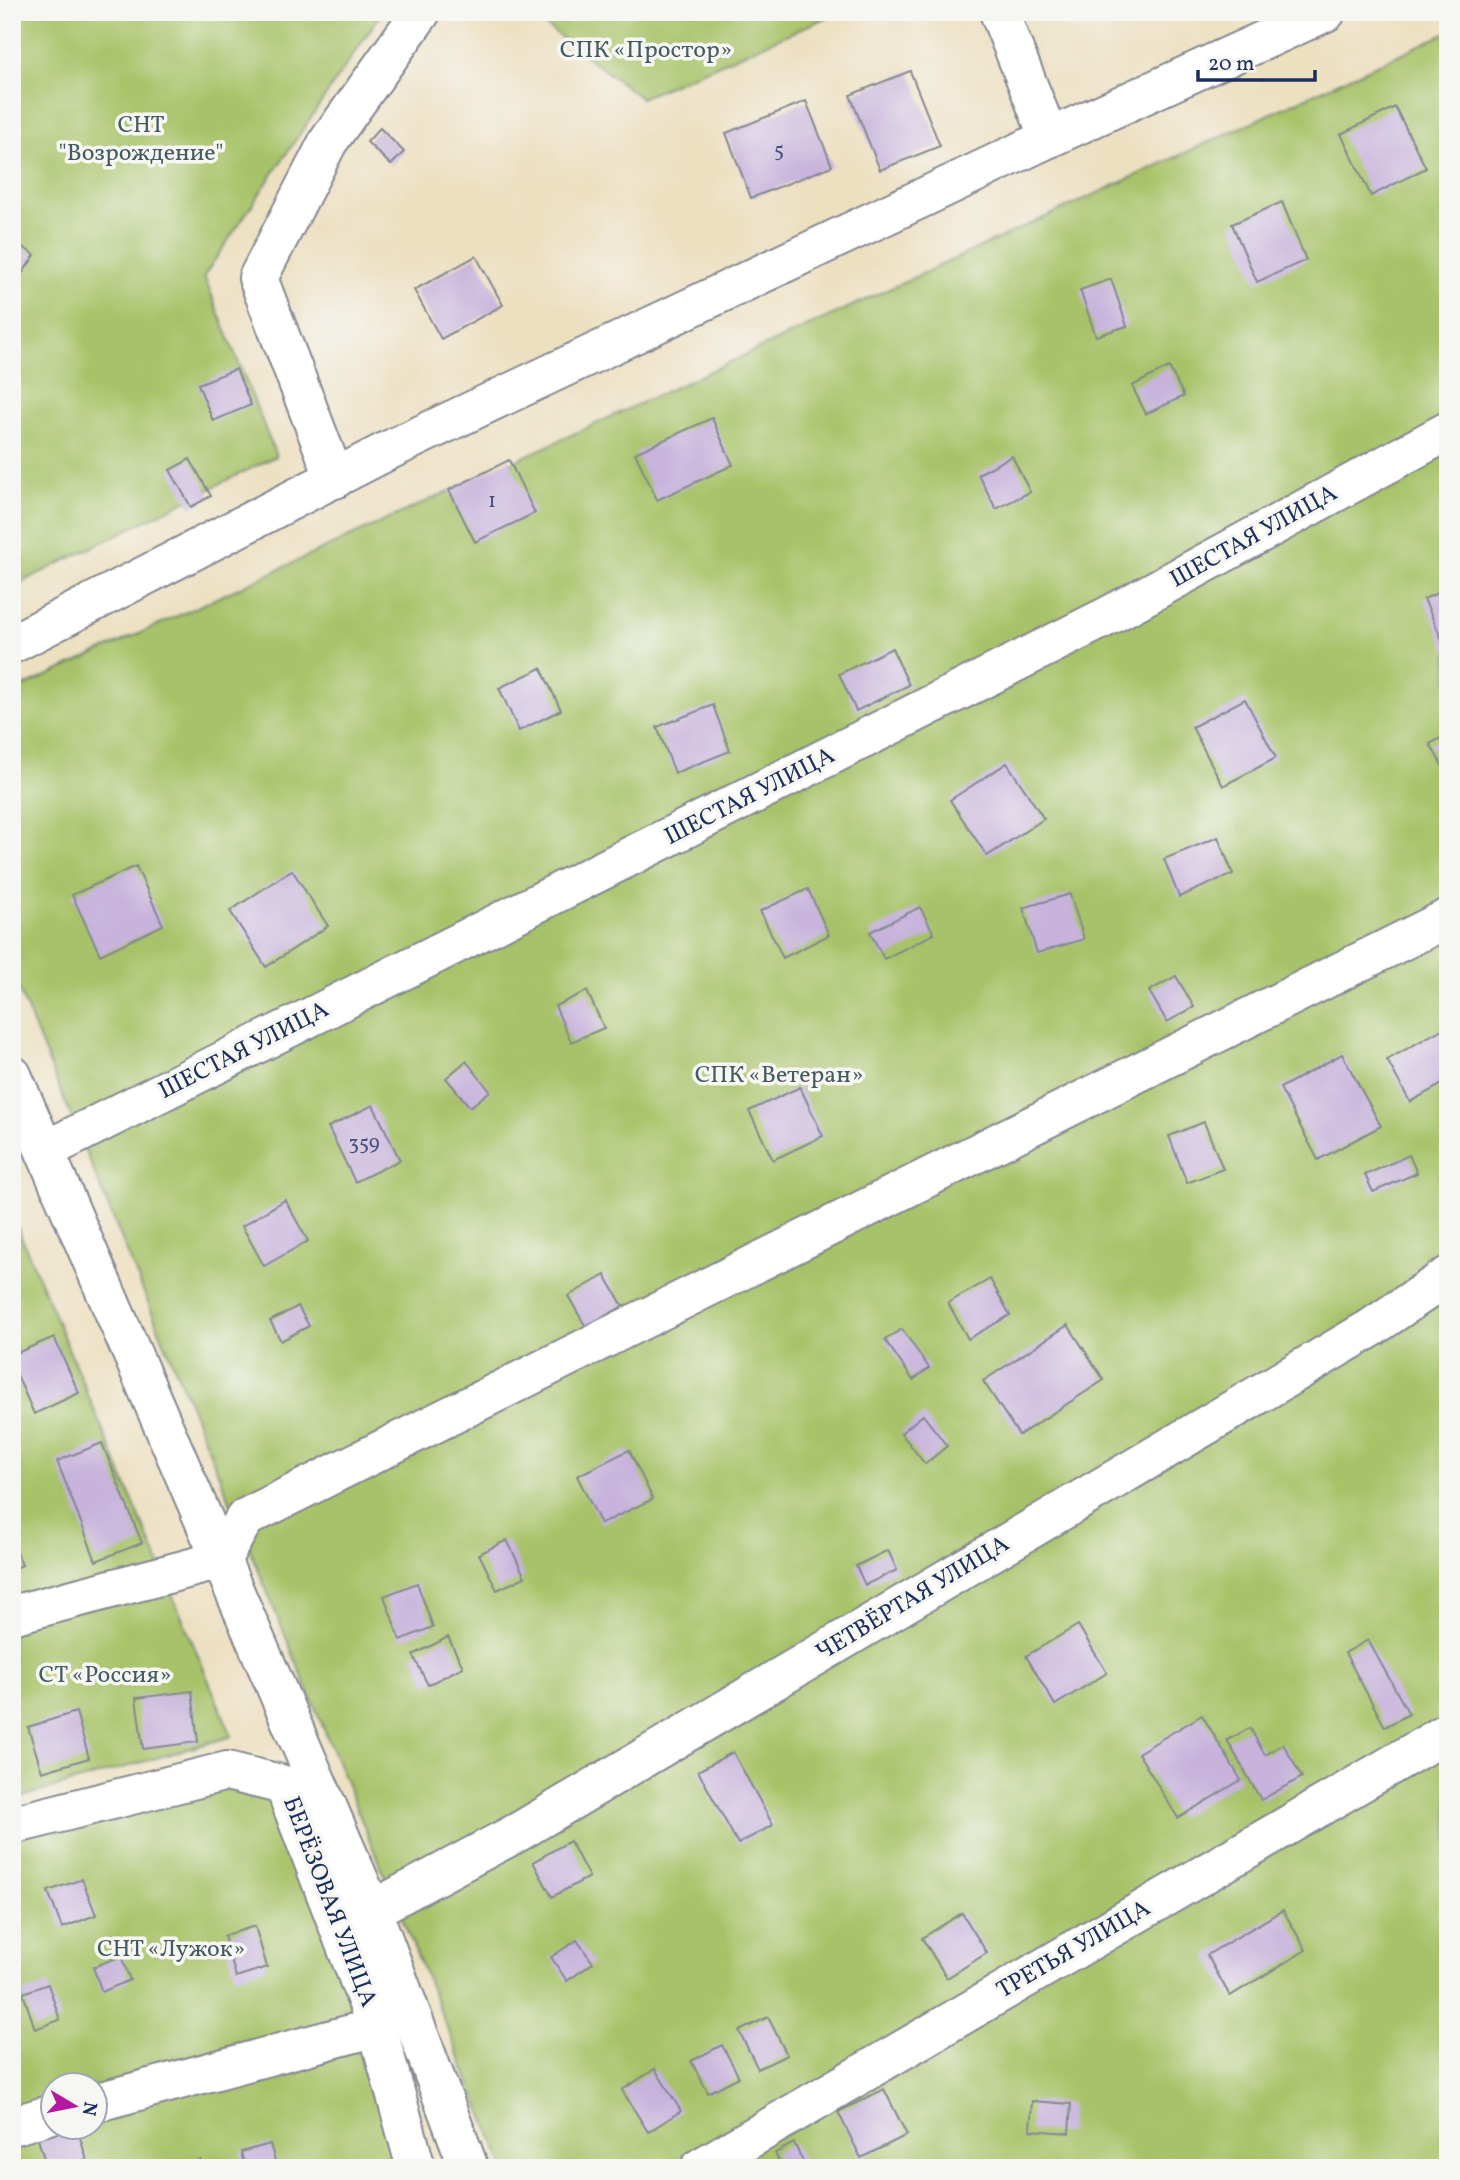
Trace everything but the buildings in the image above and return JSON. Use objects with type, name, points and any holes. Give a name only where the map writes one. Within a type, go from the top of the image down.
[{"type":"street","points":[[335,479],[258,278],[328,142],[421,12]]},
{"type":"street","points":[[999,12],[1049,138]]},
{"type":"street","points":[[12,644],[384,452],[1049,138],[1326,12]]},
{"type":"street","name":"ШЕСТАЯ УЛИЦА","points":[[46,1150],[1110,615],[1448,430]]},
{"type":"street","points":[[12,1615],[221,1560],[245,1518],[1448,918]]},
{"type":"street","points":[[12,1075],[372,1910],[469,2168]]},
{"type":"street","name":"ЧЕТВЁРТАЯ УЛИЦА","points":[[372,1910],[544,1817],[1371,1328],[1448,1276]]},
{"type":"street","name":"ТРЕТЬЯ УЛИЦА","points":[[700,2168],[1448,1732]]},
{"type":"street","name":"БЕРЁЗОВАЯ УЛИЦА","points":[[12,1825],[227,1771],[284,1785],[377,2027],[416,2168]]},
{"type":"street","points":[[108,2099],[377,2027]]},
{"type":"street","points":[[12,2126],[38,2119]]},
{"type":"green space","name":"СНТ \"Возрождение\"","points":[[12,12],[382,12],[204,276],[276,456],[12,587]]},
{"type":"green space","name":"СПК «Простор»","points":[[528,12],[839,12],[641,98]]},
{"type":"green space","name":"СПК «Ветеран»","points":[[1448,32],[1448,2168],[505,2168],[12,973],[12,692]]},
{"type":"green space","name":"СТ «Россия»","points":[[12,1215],[232,1736],[12,1800]]},
{"type":"green space","name":"СНТ «Лужок»","points":[[255,1770],[277,1802],[429,2168],[12,2168],[12,1832]]}]
